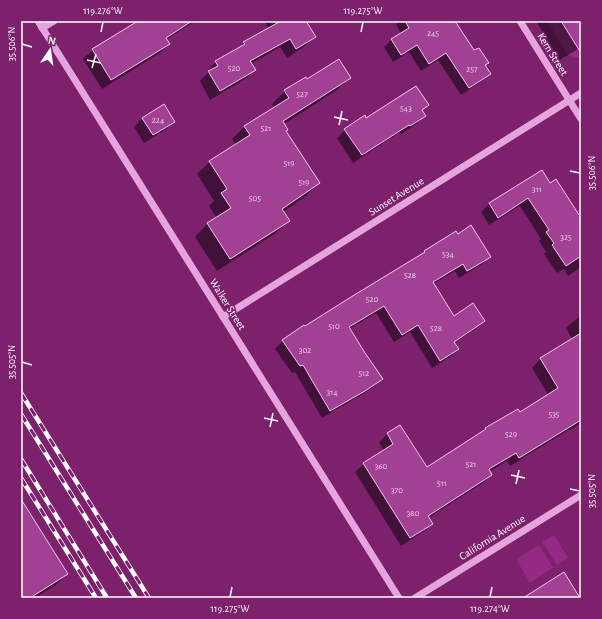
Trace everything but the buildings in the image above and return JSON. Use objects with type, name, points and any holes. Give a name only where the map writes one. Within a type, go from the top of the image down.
[{"type":"street","name":"Walker Street","points":[[38,21],[398,598]]},
{"type":"street","points":[[42,28],[54,21]]},
{"type":"street","name":"Kern Street","points":[[520,21],[581,119]]},
{"type":"street","name":"Sunset Avenue","points":[[223,317],[581,93]]},
{"type":"street","name":"California Avenue","points":[[415,598],[581,495]]},
{"type":"shaded area","points":[[547,21],[559,21],[581,53],[581,56],[575,58],[568,55]]},
{"type":"shaded area","points":[[554,535],[568,558],[557,565],[542,542]]},
{"type":"shaded area","points":[[539,545],[553,568],[530,583],[516,559]]},
{"type":"railway","points":[[21,393],[149,598]]},
{"type":"railway","points":[[21,414],[136,598]]},
{"type":"railway","points":[[21,459],[107,598]]},
{"type":"railway","points":[[21,478],[96,598]]}]
